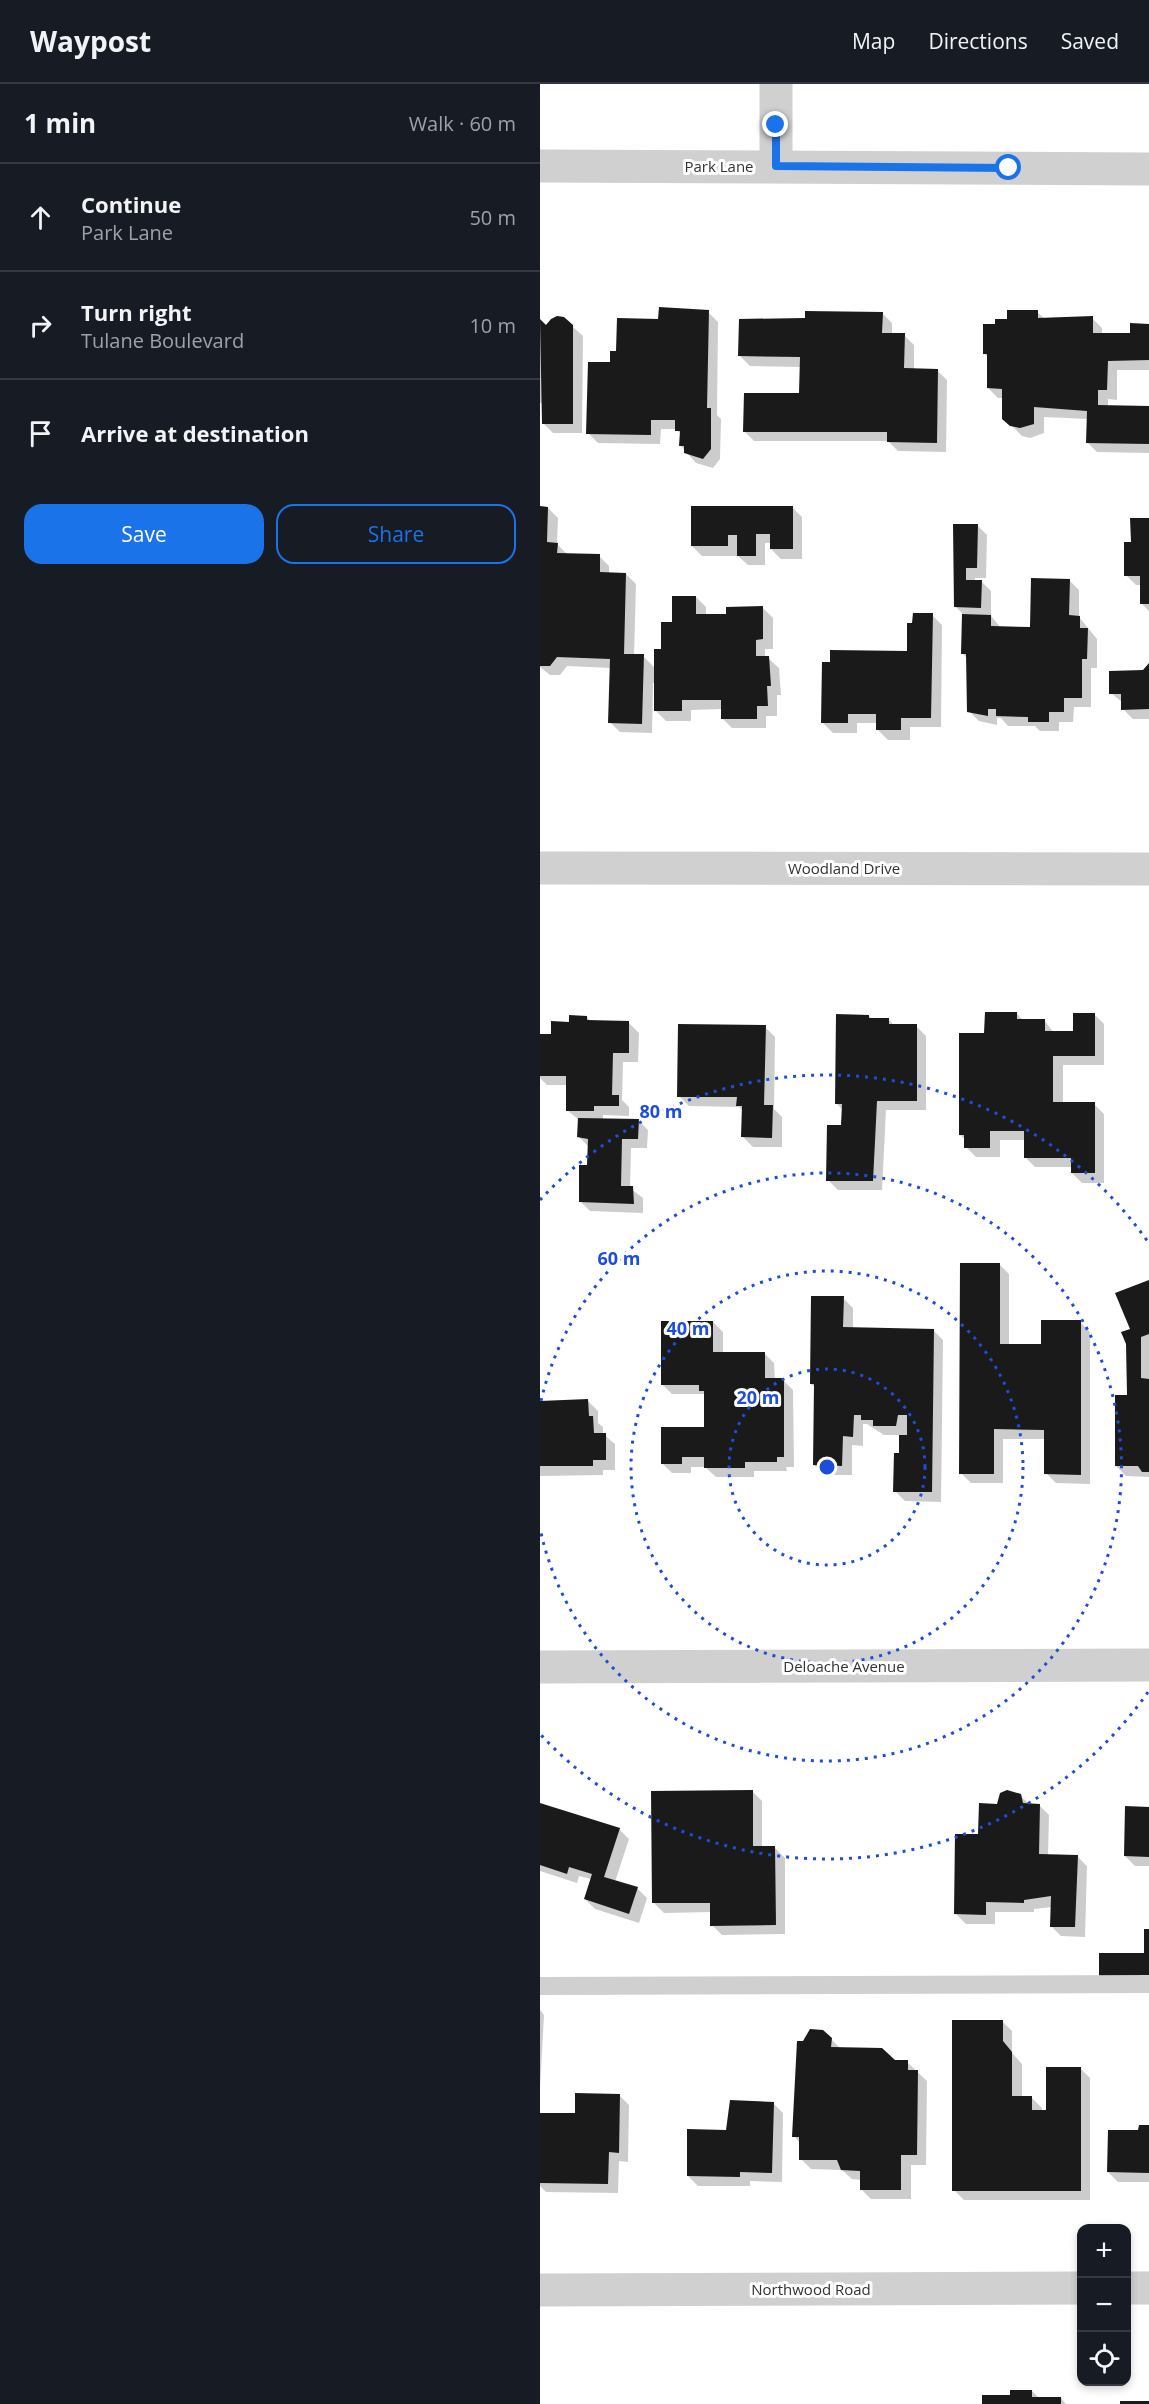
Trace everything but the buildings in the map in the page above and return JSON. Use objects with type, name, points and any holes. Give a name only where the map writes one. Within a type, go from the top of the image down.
[{"type":"street","points":[[776,84],[776,166]]},
{"type":"street","name":"Park Lane","points":[[540,166],[1149,169]]},
{"type":"street","name":"Woodland Drive","points":[[540,868],[1149,869]]},
{"type":"street","name":"Deloache Avenue","points":[[540,1667],[1149,1665]]},
{"type":"street","points":[[1131,2288],[1149,2288]]},
{"type":"street","name":"Northwood Road","points":[[540,2290],[1077,2289]]},
{"type":"lane","points":[[540,1986],[1149,1984]]},
{"type":"route","points":[[776,125],[776,166],[1009,168]]}]
